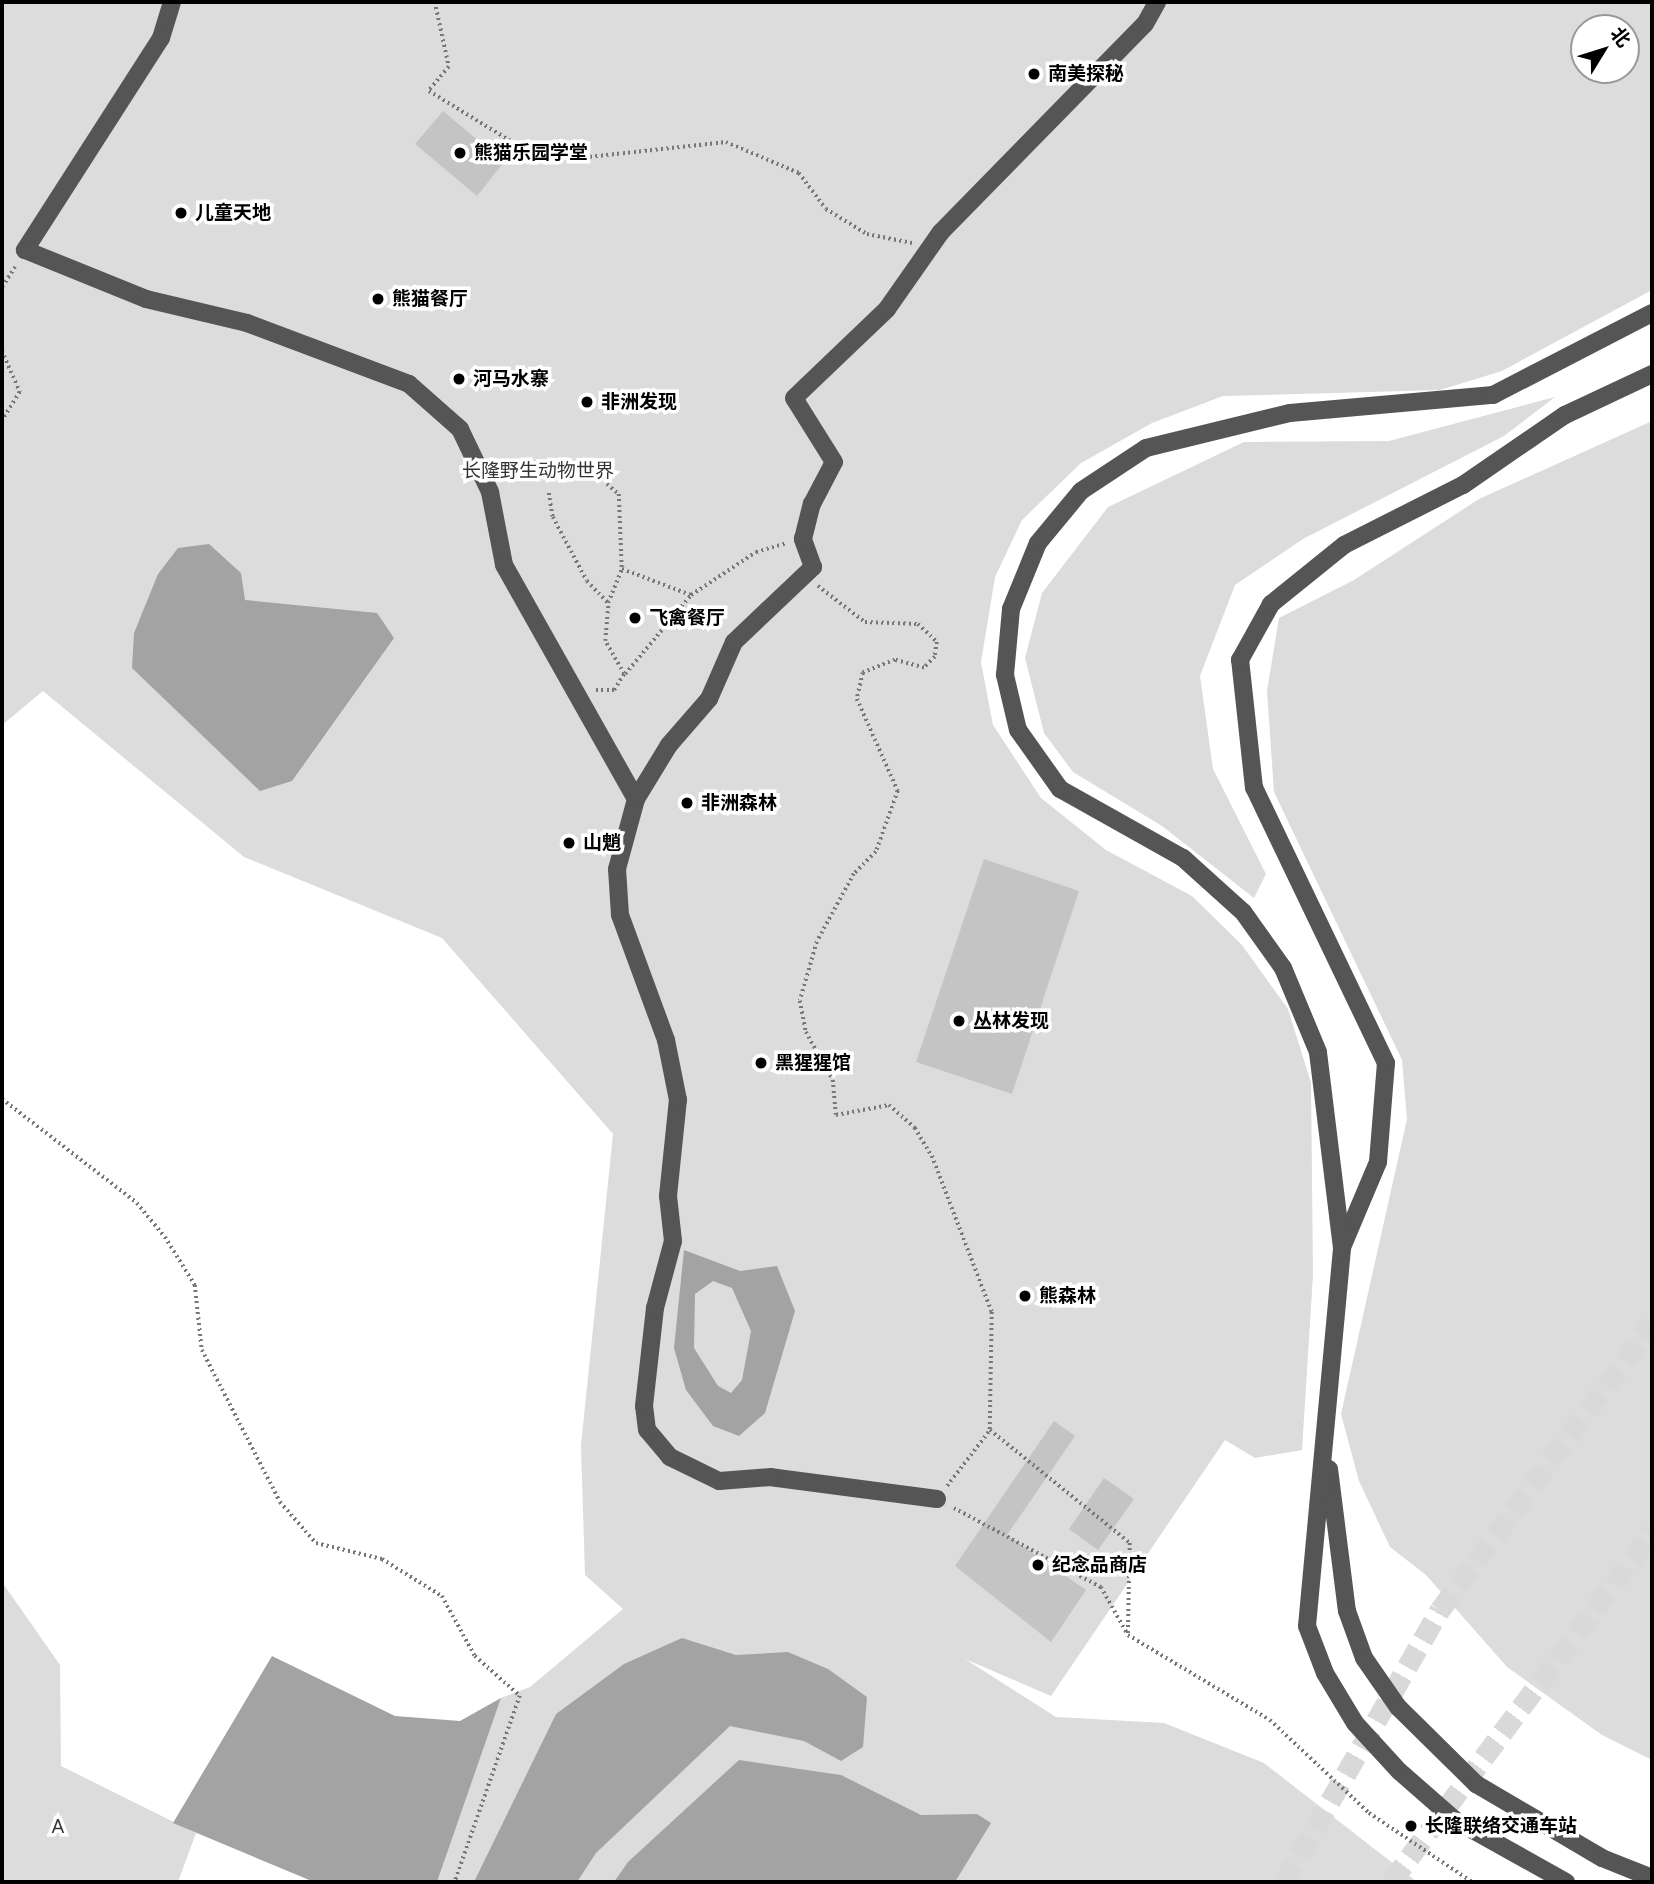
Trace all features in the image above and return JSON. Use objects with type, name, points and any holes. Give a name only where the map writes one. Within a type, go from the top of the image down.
[{"type":"street","points":[[172,2],[161,38],[25,250],[146,299],[247,323],[409,384],[460,429],[490,492],[504,565],[636,800]]},
{"type":"street","points":[[937,1499],[771,1477],[719,1481],[670,1457],[647,1430],[644,1406],[655,1308],[673,1241],[668,1196],[678,1100],[666,1040],[620,915],[618,869],[636,800],[669,745],[709,699],[734,642],[813,567],[803,539],[812,504],[834,462],[794,398],[887,309],[930,246],[1145,24],[1157,2]]},
{"type":"street","points":[[1566,1882],[1455,1819],[1399,1771],[1356,1723],[1325,1674],[1307,1626],[1326,1446],[1342,1248],[1318,1052],[1283,968],[1243,912],[1183,858],[1060,789],[1018,730],[1005,675],[1011,609],[1038,543],[1073,502],[1146,448],[1290,413],[1493,395],[1652,313]]},
{"type":"street","points":[[1342,1248],[1378,1162],[1386,1063],[1254,788],[1240,660],[1271,604],[1343,545],[1463,485],[1565,415],[1652,374]]},
{"type":"street","points":[[1326,1446],[1348,1611],[1364,1658],[1398,1707],[1476,1784],[1602,1858],[1652,1878]]},
{"type":"path","points":[[435,2],[449,67],[429,91],[522,148],[579,158],[726,142],[799,173],[826,209],[867,234],[930,246]]},
{"type":"path","points":[[2,287],[25,250]]},
{"type":"path","points":[[2,351],[20,391],[2,421]]},
{"type":"path","points":[[607,484],[619,494],[622,569],[608,603],[605,641],[624,674]]},
{"type":"path","points":[[549,493],[553,517],[587,581],[608,603]]},
{"type":"path","points":[[573,689],[614,690],[624,674],[691,595],[756,552],[803,539]]},
{"type":"path","points":[[813,567],[818,588],[847,613],[865,622],[918,624],[937,642],[935,657],[924,668],[895,660],[863,673],[857,699],[898,791],[876,852],[854,874],[817,942],[800,1001],[806,1032],[834,1080],[836,1115],[889,1105],[915,1128],[932,1156],[992,1312],[990,1430],[937,1499],[1056,1557],[1101,1587],[1128,1635],[1270,1720],[1369,1812],[1472,1882]]},
{"type":"path","points":[[622,569],[691,595]]},
{"type":"path","points":[[2,1099],[136,1203],[165,1237],[195,1284],[202,1350],[280,1502],[316,1543],[382,1559],[442,1596],[475,1656],[520,1696],[455,1882]]},
{"type":"path","points":[[990,1430],[1130,1543],[1128,1635]]},
{"type":"green space","name":"长隆野生动物世界","points":[[2,2],[1652,2],[1652,290],[1502,371],[1440,390],[1223,396],[1152,423],[1081,463],[1022,520],[995,577],[981,662],[993,725],[1041,798],[1106,850],[1192,896],[1242,945],[1288,1009],[1311,1083],[1313,1275],[1302,1450],[1255,1458],[1225,1440],[1051,1696],[965,1659],[1056,1717],[1164,1723],[1264,1763],[1417,1882],[437,1882],[501,1698],[530,1687],[623,1609],[585,1575],[581,1445],[613,1134],[442,938],[244,857],[43,691],[2,725]]},
{"type":"green space","points":[[1555,397],[1504,436],[1303,539],[1235,585],[1200,676],[1213,769],[1266,874],[1254,898],[1162,826],[1073,772],[1044,733],[1025,658],[1042,593],[1108,507],[1244,442],[1389,441]]},
{"type":"green space","points":[[1652,421],[1652,1760],[1602,1735],[1507,1667],[1426,1575],[1390,1547],[1359,1481],[1341,1414],[1407,1119],[1402,1060],[1274,792],[1267,691],[1279,618],[1354,580],[1479,499]]},
{"type":"green space","name":"A","points":[[2,1582],[60,1665],[61,1766],[196,1833],[178,1882],[2,1882]]},
{"type":"shaded area","points":[[209,544],[241,573],[245,600],[377,613],[394,638],[292,781],[260,791],[132,668],[134,633],[158,574],[178,548]]},
{"type":"shaded area","points":[[684,1250],[740,1271],[777,1266],[795,1311],[765,1413],[739,1436],[713,1426],[686,1390],[674,1348]],"holes":[[[713,1281],[732,1288],[751,1331],[742,1380],[731,1393],[718,1386],[694,1348],[695,1294]]]},
{"type":"shaded area","points":[[682,1638],[736,1655],[788,1652],[828,1669],[867,1697],[863,1747],[841,1761],[804,1741],[730,1726],[596,1853],[577,1882],[474,1882],[556,1714],[624,1664]]},
{"type":"shaded area","points":[[272,1656],[395,1716],[460,1721],[501,1698],[437,1882],[314,1882],[173,1823]]},
{"type":"shaded area","points":[[739,1760],[841,1775],[921,1815],[977,1814],[991,1823],[955,1882],[614,1882],[628,1862]]},
{"type":"building","name":"熊猫乐园学堂","points":[[443,111],[504,162],[477,196],[415,144]]},
{"type":"building","points":[[984,859],[1079,891],[1012,1094],[916,1062]]},
{"type":"building","points":[[1054,1421],[1075,1436],[1007,1535],[1086,1590],[1051,1642],[955,1566]]},
{"type":"building","points":[[1104,1478],[1134,1499],[1098,1550],[1069,1529]]},
{"type":"tunnel","points":[[1284,1882],[1440,1610],[1652,1323]]},
{"type":"tunnel","points":[[1391,1882],[1652,1532]]},
{"type":"place","name":"南美探秘","points":[[1034,74]]},
{"type":"place","name":"熊猫乐园学堂","points":[[460,153]]},
{"type":"place","name":"儿童天地","points":[[181,213]]},
{"type":"place","name":"熊猫餐厅","points":[[378,299]]},
{"type":"place","name":"河马水寨","points":[[459,379]]},
{"type":"place","name":"非洲发现","points":[[587,402]]},
{"type":"place","name":"飞禽餐厅","points":[[635,618]]},
{"type":"place","name":"非洲森林","points":[[687,803]]},
{"type":"place","name":"山魈","points":[[569,843]]},
{"type":"place","name":"丛林发现","points":[[959,1021]]},
{"type":"place","name":"黑猩猩馆","points":[[761,1063]]},
{"type":"place","name":"熊森林","points":[[1025,1296]]},
{"type":"place","name":"纪念品商店","points":[[1038,1565]]},
{"type":"place","name":"长隆联络交通车站","points":[[1411,1826]]}]
